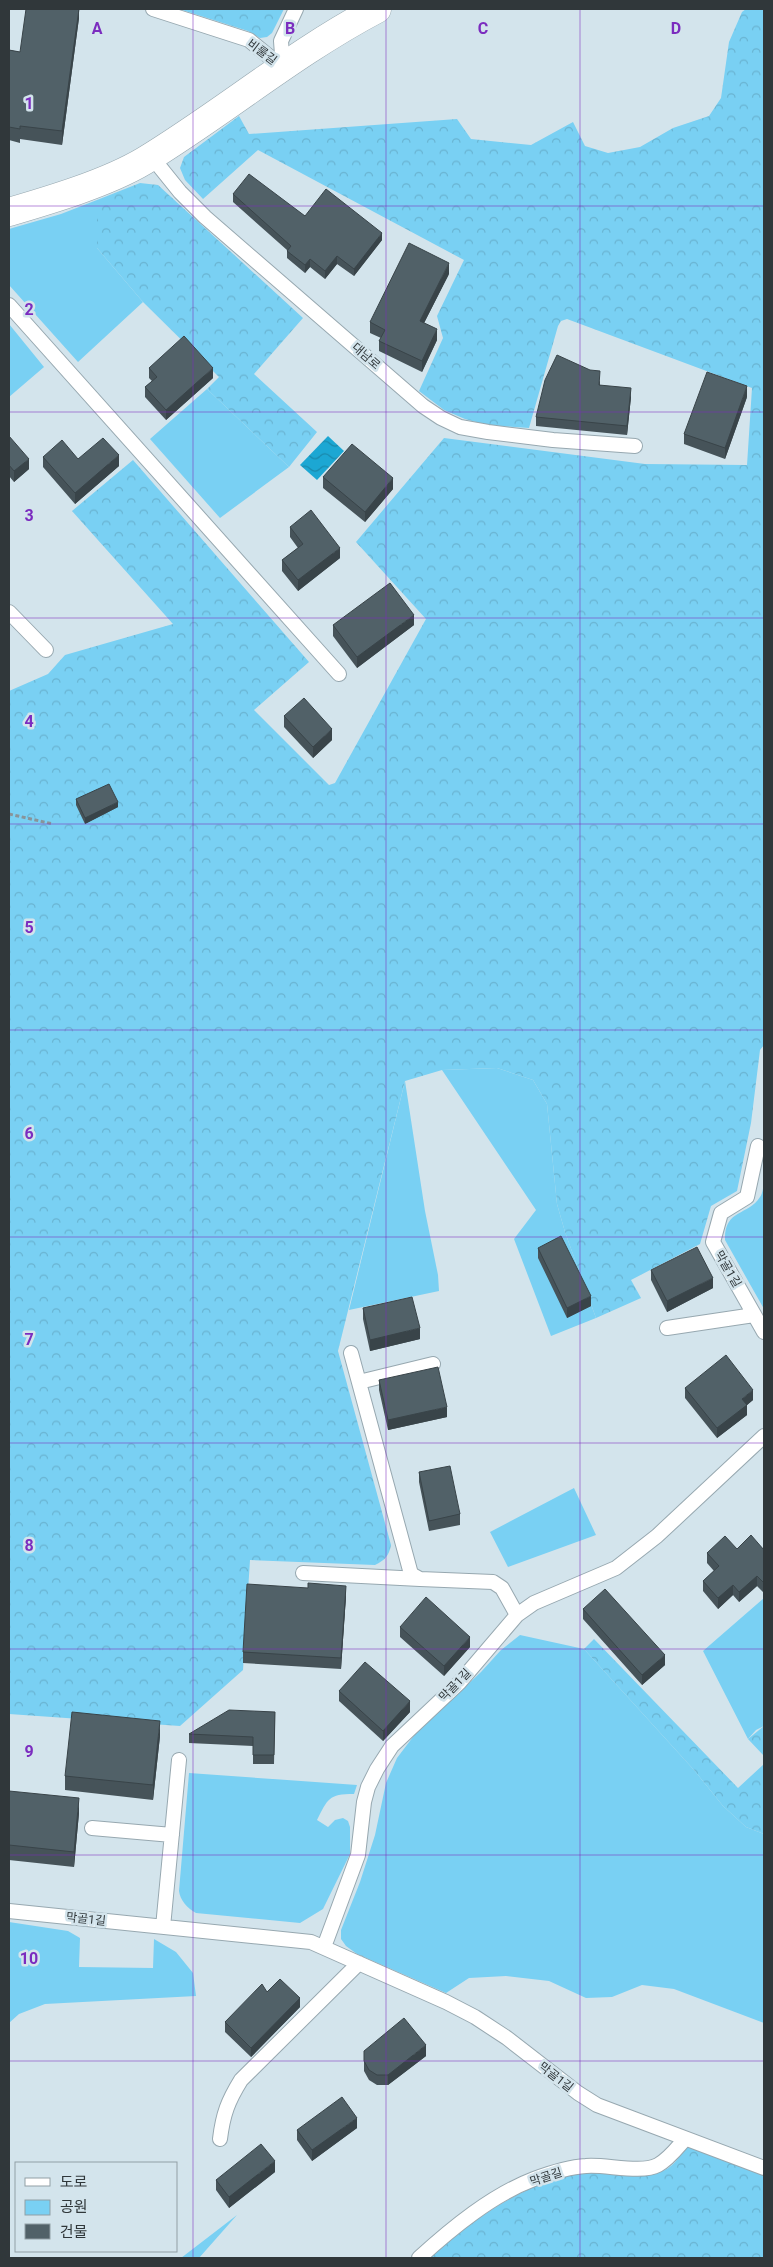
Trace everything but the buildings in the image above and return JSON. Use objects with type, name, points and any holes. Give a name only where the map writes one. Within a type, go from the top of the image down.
[{"type":"street","points":[[9,212],[76,190],[143,162],[335,32],[377,9]]},
{"type":"lane","name":"비룰길","points":[[153,9],[249,40],[283,68]]},
{"type":"lane","name":"비룰길","points":[[283,68],[281,41],[296,9]]},
{"type":"lane","name":"대남로","points":[[151,156],[180,192],[205,217],[423,406],[441,418],[460,427],[488,432],[553,440],[634,446]]},
{"type":"lane","points":[[9,305],[339,674]]},
{"type":"lane","points":[[9,612],[46,650]]},
{"type":"lane","name":"막골1길","points":[[758,1146],[747,1197],[721,1213],[712,1242],[764,1332]]},
{"type":"lane","points":[[667,1328],[754,1315]]},
{"type":"lane","points":[[351,1353],[411,1574],[420,1579]]},
{"type":"lane","points":[[359,1382],[433,1364]]},
{"type":"lane","name":"막골1길","points":[[324,1947],[353,1873],[358,1855],[364,1802],[377,1768],[392,1746],[459,1683],[517,1615],[534,1603],[616,1568],[657,1536],[764,1436]]},
{"type":"lane","points":[[303,1573],[493,1582],[499,1584],[517,1615]]},
{"type":"lane","points":[[163,1927],[178,1760]]},
{"type":"lane","points":[[92,1828],[172,1835]]},
{"type":"lane","name":"막골1길","points":[[9,1911],[311,1942],[446,2002],[474,2017],[507,2038],[578,2093],[597,2105],[764,2168]]},
{"type":"lane","points":[[220,2139],[222,2115],[242,2080],[359,1963]]},
{"type":"lane","name":"막골길","points":[[419,2258],[470,2216],[506,2192],[534,2179],[586,2166],[643,2168],[656,2166],[669,2156],[685,2139]]},
{"type":"path","points":[[9,814],[53,824]]},
{"type":"green space","points":[[179,9],[284,9],[272,33],[267,37],[260,38],[248,31]]},
{"type":"green space","points":[[746,9],[764,9],[764,1045],[760,1050],[751,1123],[737,1191],[711,1206],[700,1244],[631,1280],[641,1298],[596,1318],[557,1204],[547,1104],[533,1080],[497,1068],[442,1070],[405,1081],[338,1351],[391,1545],[388,1555],[375,1565],[250,1560],[243,1670],[180,1726],[9,1714],[9,691],[48,674],[65,655],[173,624],[72,511],[133,460],[309,662],[254,710],[329,785],[335,783],[426,619],[356,542],[444,438],[645,464],[747,465],[752,388],[567,319],[561,321],[558,326],[529,428],[487,425],[465,419],[444,410],[419,391],[443,338],[437,316],[464,260],[258,150],[203,199],[185,180],[180,168],[184,157],[239,116],[249,134],[457,119],[471,139],[531,145],[573,122],[585,146],[608,153],[640,147],[673,128],[709,116],[721,98],[729,42],[742,12]]},
{"type":"green space","points":[[140,183],[158,185],[303,318],[254,374],[317,432],[289,467],[207,389],[219,377],[143,302],[97,248],[97,200]]},
{"type":"green space","points":[[97,200],[97,248],[143,302],[78,362],[9,285],[9,229],[61,214]]},
{"type":"green space","points":[[9,324],[44,367],[9,397]]},
{"type":"green space","points":[[207,389],[289,467],[220,518],[150,439]]},
{"type":"green space","points":[[497,1068],[533,1080],[547,1104],[557,1204],[596,1318],[551,1336],[514,1239],[536,1210],[442,1070]]},
{"type":"green space","points":[[405,1081],[425,1211],[438,1275],[439,1291],[349,1310]]},
{"type":"green space","points":[[764,1182],[764,1309],[725,1240],[728,1223],[732,1218],[755,1203],[762,1194]]},
{"type":"green space","points":[[574,1488],[596,1535],[508,1567],[490,1532]]},
{"type":"green space","points":[[764,1598],[764,1726],[756,1730],[748,1739],[703,1651]]},
{"type":"green space","points":[[520,1635],[584,1649],[694,1770],[723,1806],[746,1827],[764,1834],[764,2023],[674,1989],[642,1985],[612,1997],[586,1998],[549,1981],[506,1976],[469,1978],[446,1993],[357,1954],[346,1946],[341,1939],[341,1930],[360,1882],[375,1835],[386,1783],[397,1758],[416,1733],[481,1672],[501,1650]]},
{"type":"green space","points":[[594,1639],[738,1788],[764,1764],[764,1834],[746,1827],[723,1806],[694,1770],[584,1649]]},
{"type":"green space","points":[[764,1726],[764,1756],[748,1739]]},
{"type":"green space","points":[[189,1773],[357,1785],[354,1794],[339,1795],[330,1799],[317,1820],[328,1827],[335,1820],[343,1818],[348,1821],[350,1827],[350,1854],[323,1909],[300,1923],[196,1913],[182,1901],[179,1891]]},
{"type":"green space","points":[[9,1922],[68,1931],[80,1938],[79,1967],[153,1968],[154,1939],[176,1952],[193,1973],[196,1996],[45,2004],[19,2014],[9,2023]]},
{"type":"green space","points":[[688,2145],[764,2174],[764,2258],[429,2258],[486,2213],[534,2187],[561,2177],[580,2173],[661,2172],[672,2166]]},
{"type":"green space","points":[[237,2215],[199,2258],[181,2258]]},
{"type":"water","points":[[328,436],[344,451],[317,480],[300,465]]}]
